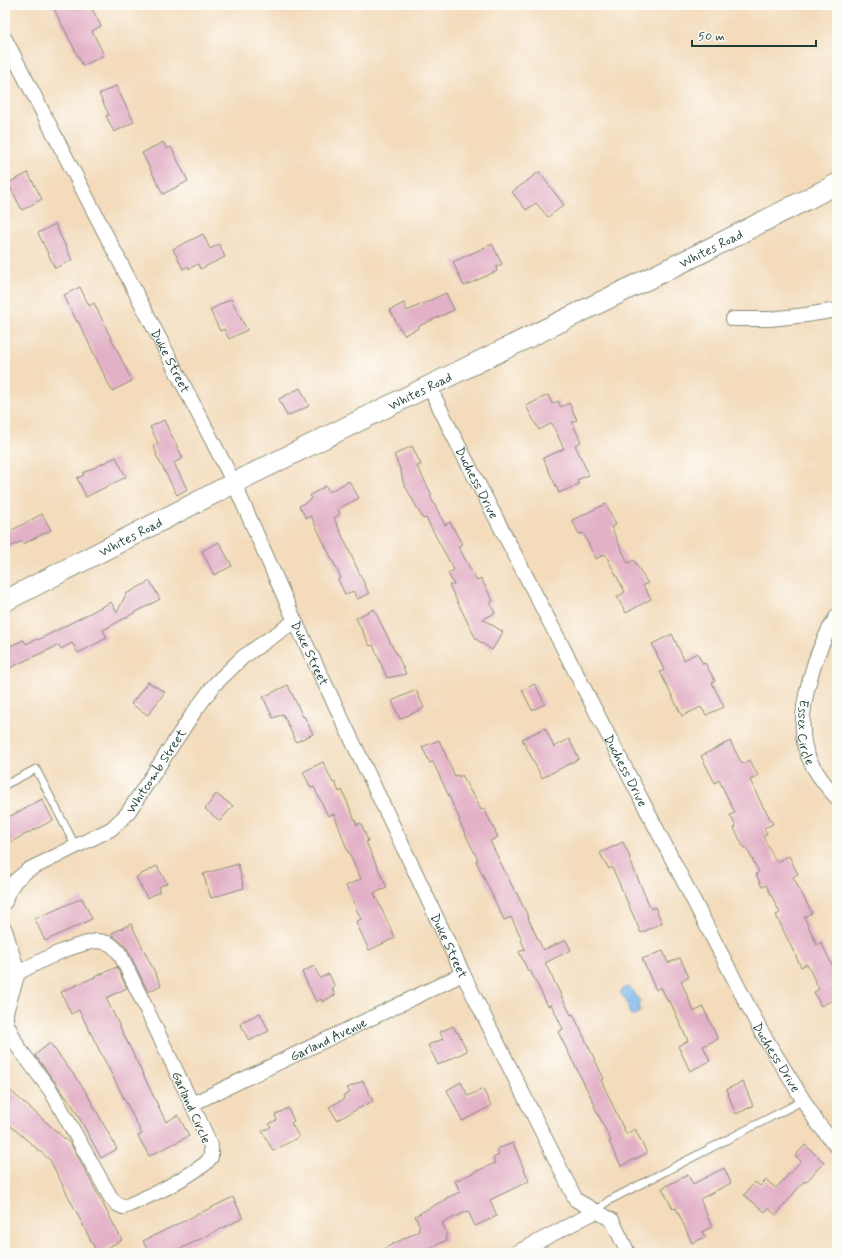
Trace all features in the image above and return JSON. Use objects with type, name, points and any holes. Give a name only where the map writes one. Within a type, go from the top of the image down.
[{"type":"street","name":"Duke Street","points":[[6,43],[234,483],[296,621],[463,974],[576,1200],[612,1220],[628,1253]]},
{"type":"street","name":"Whites Road","points":[[5,601],[234,483],[700,254],[837,184]]},
{"type":"street","points":[[733,319],[770,319],[837,310]]},
{"type":"street","name":"Duchess Drive","points":[[429,386],[761,1031],[816,1121],[837,1147]]},
{"type":"street","name":"Essex Circle","points":[[837,616],[825,638],[812,673],[803,716],[803,735],[807,754],[823,783],[837,798]]},
{"type":"street","name":"Whitcomb Street","points":[[5,902],[7,894],[15,881],[28,870],[111,829],[127,814],[194,712],[215,684],[243,657],[296,621]]},
{"type":"street","points":[[5,930],[18,973]]},
{"type":"street","name":"Garland Circle","points":[[96,941],[106,942],[114,946],[120,954],[211,1146],[211,1157],[205,1164],[164,1189],[130,1205],[123,1206],[117,1204],[110,1198],[51,1091],[18,1047],[6,1022],[6,1012],[18,973],[54,954],[79,945],[96,941]]},
{"type":"street","name":"Garland Avenue","points":[[192,1104],[463,974]]},
{"type":"street","points":[[516,1253],[597,1211]]},
{"type":"lane","points":[[5,785],[36,769],[76,847]]},
{"type":"lane","points":[[597,1211],[608,1201],[804,1100]]},
{"type":"water","points":[[630,987],[634,992],[634,995],[640,1000],[638,1005],[640,1012],[632,1016],[629,1013],[628,1004],[621,993],[624,988]]},
{"type":"building","points":[[52,5],[90,5],[101,26],[92,31],[104,55],[83,66]]},
{"type":"building","points":[[116,86],[134,122],[114,132],[106,116],[109,115],[99,94]]},
{"type":"building","points":[[163,142],[167,149],[171,147],[188,181],[163,194],[142,153]]},
{"type":"building","points":[[539,172],[564,205],[548,217],[536,203],[526,210],[512,192]]},
{"type":"building","points":[[28,173],[42,199],[22,210],[8,183]]},
{"type":"building","points":[[55,224],[72,260],[55,268],[38,233]]},
{"type":"building","points":[[203,234],[210,249],[219,244],[225,257],[200,269],[198,264],[189,269],[188,266],[183,269],[173,249]]},
{"type":"building","points":[[492,244],[502,264],[496,267],[497,271],[464,286],[453,262]]},
{"type":"building","points":[[80,287],[89,306],[94,303],[132,381],[112,391],[64,295]]},
{"type":"building","points":[[446,293],[454,310],[419,326],[419,328],[404,335],[390,310],[404,303],[407,311]]},
{"type":"building","points":[[231,299],[247,330],[229,339],[224,329],[220,331],[210,310]]},
{"type":"building","points":[[300,388],[309,406],[287,416],[279,399]]},
{"type":"building","points":[[548,395],[552,404],[558,401],[561,407],[569,403],[577,420],[572,422],[581,442],[575,445],[589,475],[577,480],[579,484],[559,493],[543,458],[564,449],[552,423],[539,430],[526,406]]},
{"type":"building","points":[[164,420],[183,458],[174,463],[187,489],[177,495],[156,455],[157,454],[153,445],[158,443],[150,427]]},
{"type":"building","points":[[412,446],[421,465],[417,466],[445,525],[450,522],[462,544],[458,546],[477,581],[481,578],[493,601],[490,603],[495,613],[483,619],[503,632],[492,650],[476,639],[449,585],[454,585],[448,573],[454,570],[426,518],[423,519],[403,482],[401,471],[394,455]]},
{"type":"building","points":[[116,457],[126,477],[86,497],[77,478],[84,475],[83,473]]},
{"type":"building","points":[[349,481],[359,498],[338,509],[340,514],[334,518],[369,594],[357,599],[353,591],[345,595],[338,579],[341,578],[311,516],[306,518],[299,506],[312,499],[310,495],[326,486],[329,492]]},
{"type":"building","points":[[606,504],[616,525],[611,527],[628,563],[634,560],[648,584],[643,585],[651,599],[626,613],[617,597],[625,592],[605,554],[596,559],[583,533],[579,534],[572,520]]},
{"type":"building","points":[[42,514],[51,530],[23,544],[21,541],[5,550],[5,534]]},
{"type":"building","points":[[219,542],[232,566],[214,575],[202,551]]},
{"type":"building","points":[[150,581],[160,599],[103,630],[107,638],[78,653],[72,643],[61,649],[59,645],[5,670],[5,648],[24,640],[26,644],[37,639],[38,640],[111,602],[117,613],[126,594]]},
{"type":"building","points":[[374,609],[406,674],[387,678],[373,645],[370,646],[356,618]]},
{"type":"building","points":[[672,634],[684,660],[697,653],[703,664],[705,663],[715,681],[712,683],[724,707],[706,715],[701,707],[682,716],[660,672],[664,670],[652,644]]},
{"type":"building","points":[[148,682],[165,692],[148,715],[131,704]]},
{"type":"building","points":[[535,684],[545,704],[532,710],[522,690]]},
{"type":"building","points":[[288,685],[313,734],[296,742],[283,714],[273,718],[263,697]]},
{"type":"building","points":[[416,690],[424,708],[400,719],[392,701]]},
{"type":"building","points":[[545,728],[554,747],[569,739],[579,759],[542,778],[522,739]]},
{"type":"building","points":[[439,740],[455,776],[458,775],[459,777],[462,775],[481,810],[484,808],[498,837],[490,841],[529,918],[543,950],[566,940],[571,950],[545,963],[571,1015],[573,1014],[604,1079],[601,1080],[626,1134],[635,1129],[647,1153],[621,1166],[609,1142],[611,1141],[594,1106],[595,1105],[558,1032],[563,1029],[551,1004],[548,1006],[519,952],[525,949],[521,940],[522,939],[511,917],[504,920],[476,861],[478,860],[433,762],[430,763],[422,747]]},
{"type":"building","points":[[730,741],[742,764],[750,760],[758,776],[750,780],[773,824],[764,828],[767,834],[763,836],[776,862],[789,856],[798,874],[793,877],[812,913],[804,917],[817,945],[821,942],[837,975],[837,983],[831,986],[837,998],[821,1006],[814,992],[819,989],[807,964],[801,967],[776,915],[780,913],[766,885],[762,887],[756,874],[759,872],[734,828],[736,827],[730,815],[735,813],[719,780],[715,783],[701,756]]},
{"type":"building","points":[[323,762],[339,792],[342,790],[357,825],[361,823],[368,841],[366,842],[387,888],[374,893],[395,938],[369,950],[356,922],[361,919],[346,886],[361,879],[347,849],[334,814],[328,816],[314,787],[311,788],[303,772]]},
{"type":"building","points":[[216,794],[233,806],[220,821],[205,809]]},
{"type":"building","points":[[42,799],[53,820],[5,845],[5,819]]},
{"type":"building","points":[[623,842],[651,909],[655,907],[662,923],[641,933],[612,867],[609,869],[600,853]]},
{"type":"building","points":[[238,864],[244,888],[211,898],[203,874]]},
{"type":"building","points":[[157,866],[167,883],[159,887],[159,892],[147,898],[136,877]]},
{"type":"building","points":[[82,898],[92,919],[45,941],[35,919]]},
{"type":"building","points":[[131,924],[161,985],[148,992],[128,950],[114,937],[112,933]]},
{"type":"building","points":[[663,951],[668,963],[680,958],[689,977],[681,981],[694,1012],[703,1007],[718,1039],[703,1046],[710,1061],[690,1071],[678,1046],[688,1041],[670,1001],[668,1002],[661,987],[656,990],[642,959]]},
{"type":"building","points":[[314,966],[320,978],[329,974],[335,987],[332,988],[335,995],[322,1002],[321,999],[316,1002],[302,972]]},
{"type":"building","points":[[117,967],[127,988],[106,998],[166,1122],[178,1115],[189,1136],[149,1156],[138,1136],[142,1134],[79,1010],[71,1014],[61,992]]},
{"type":"building","points":[[260,1013],[269,1031],[249,1041],[240,1023]]},
{"type":"building","points":[[453,1026],[457,1033],[458,1032],[467,1051],[438,1065],[428,1045],[443,1039],[440,1032]]},
{"type":"building","points":[[50,1043],[85,1090],[117,1149],[101,1158],[74,1108],[35,1055]]},
{"type":"building","points":[[363,1081],[373,1101],[337,1120],[329,1107],[344,1099],[343,1096],[350,1093],[347,1088]]},
{"type":"building","points":[[461,1082],[468,1096],[483,1089],[491,1106],[462,1121],[447,1090]]},
{"type":"building","points":[[743,1082],[753,1106],[736,1114],[727,1089]]},
{"type":"building","points":[[5,1086],[71,1144],[122,1240],[97,1253],[50,1160],[5,1121]]},
{"type":"building","points":[[288,1108],[294,1121],[291,1123],[299,1137],[273,1151],[262,1131],[271,1127],[269,1124],[277,1120],[275,1115]]},
{"type":"building","points":[[513,1143],[529,1181],[490,1200],[497,1216],[475,1226],[468,1211],[442,1223],[447,1234],[445,1236],[447,1240],[418,1253],[375,1253],[419,1231],[418,1228],[420,1226],[415,1216],[446,1198],[460,1192],[455,1181],[495,1163],[493,1158],[499,1155],[497,1149]]},
{"type":"building","points":[[805,1145],[824,1162],[805,1183],[804,1181],[776,1215],[768,1208],[765,1212],[744,1195],[755,1182],[760,1186],[766,1180],[776,1188],[801,1161],[795,1156]]},
{"type":"building","points":[[724,1168],[731,1183],[700,1199],[712,1227],[702,1232],[705,1237],[692,1243],[676,1208],[673,1209],[662,1188],[688,1175],[693,1184]]},
{"type":"building","points":[[233,1197],[243,1218],[172,1253],[149,1253],[143,1241]]}]
